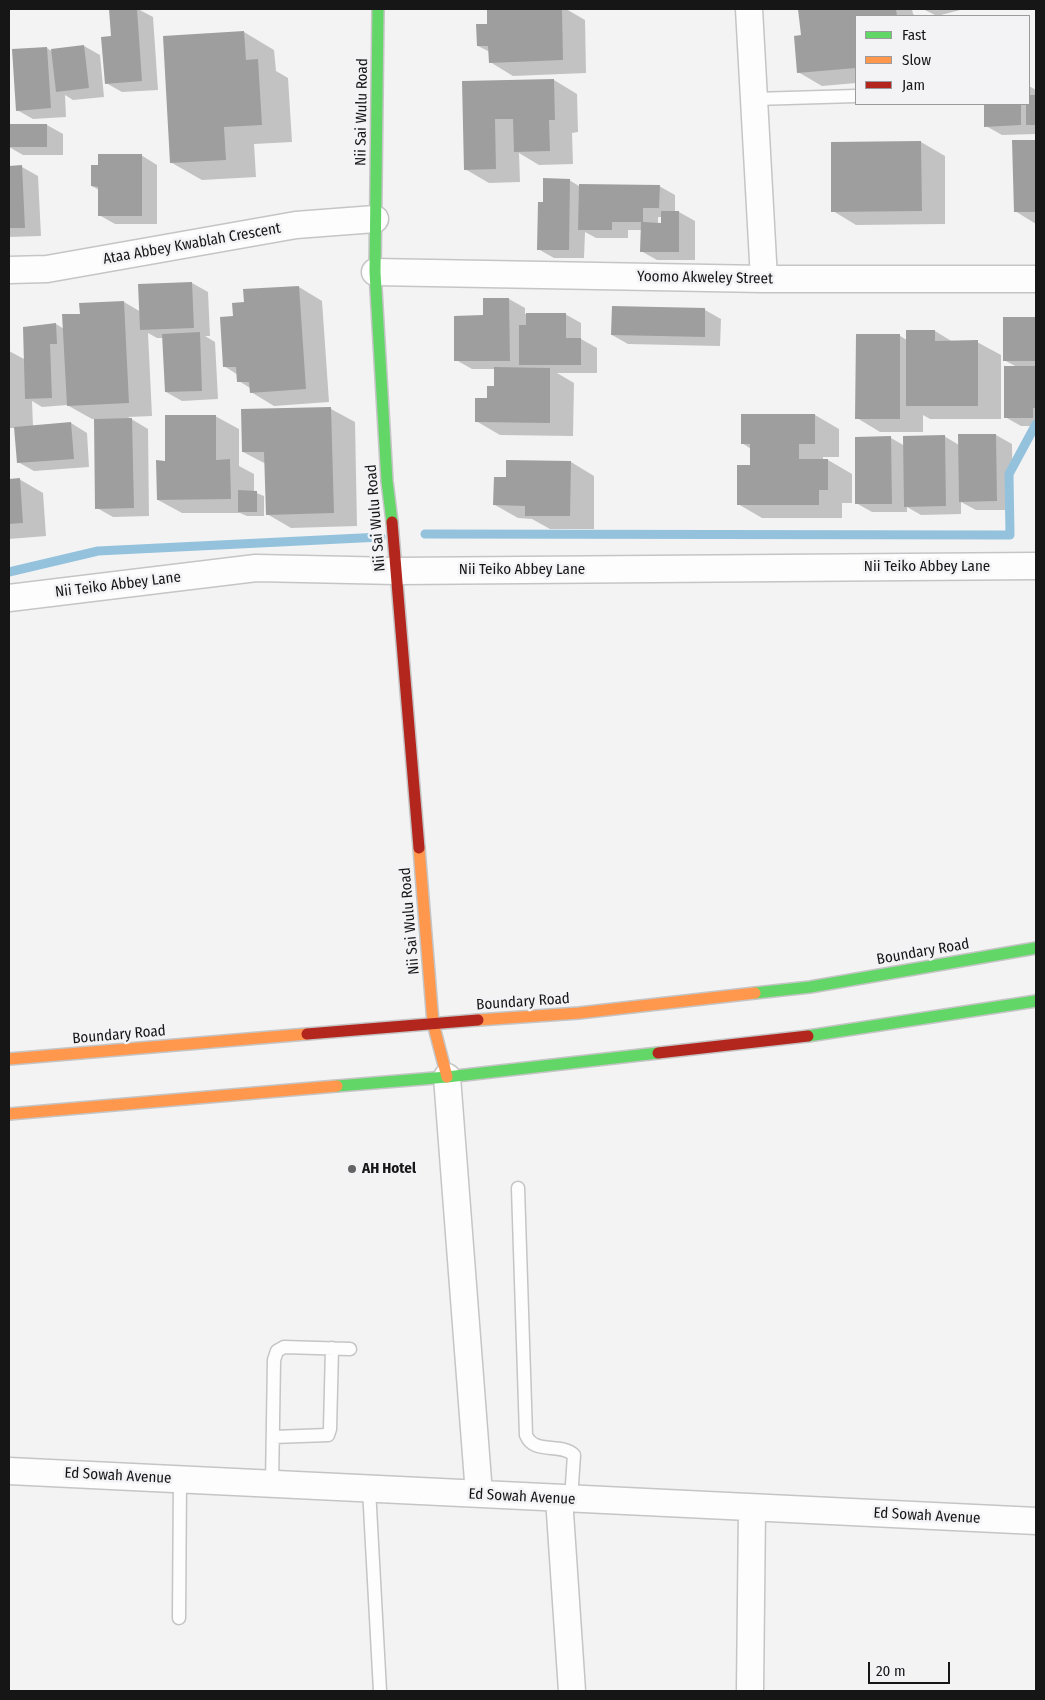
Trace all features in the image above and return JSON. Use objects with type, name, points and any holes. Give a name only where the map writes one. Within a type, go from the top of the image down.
[{"type":"main road","name":"Nii Sai Wulu Road","points":[[378,9],[375,272],[387,482],[397,571],[433,1023],[447,1076]]},
{"type":"main road","name":"Boundary Road","points":[[9,1059],[433,1023],[579,1013],[810,987],[1036,948]]},
{"type":"main road","points":[[9,1114],[447,1076],[796,1038],[1036,1001]]},
{"type":"street","points":[[749,9],[764,279]]},
{"type":"street","name":"Ataa Abbey Kwablah Crescent","points":[[9,270],[47,269],[296,225],[375,220]]},
{"type":"street","name":"Yoomo Akweley Street","points":[[375,272],[764,279],[1036,280]]},
{"type":"street","name":"Nii Teiko Abbey Lane","points":[[9,598],[256,568],[397,571],[1036,566]]},
{"type":"street","points":[[447,1076],[479,1494]]},
{"type":"street","name":"Ed Sowah Avenue","points":[[9,1471],[1036,1521]]},
{"type":"street","points":[[565,1499],[572,1691]]},
{"type":"street","points":[[750,1691],[752,1508]]},
{"type":"lane","points":[[754,99],[855,96]]},
{"type":"lane","points":[[518,1188],[526,1434],[529,1442],[534,1446],[568,1450],[574,1455],[565,1499]]},
{"type":"lane","points":[[272,1484],[274,1360],[277,1351],[284,1347],[350,1349]]},
{"type":"lane","points":[[273,1436],[328,1435],[330,1429],[332,1348]]},
{"type":"lane","points":[[178,1618],[180,1479]]},
{"type":"lane","points":[[369,1489],[380,1691]]},
{"type":"building","points":[[109,9],[137,9],[142,81],[105,84],[101,37],[111,36]]},
{"type":"building","points":[[487,9],[562,9],[563,60],[489,63],[488,46],[477,46],[476,24],[487,24]]},
{"type":"building","points":[[798,9],[896,9],[897,15],[855,15],[855,68],[797,73],[794,36],[801,35]]},
{"type":"building","points":[[244,31],[246,60],[258,59],[262,125],[224,127],[226,160],[170,163],[163,36]]},
{"type":"building","points":[[84,45],[89,88],[56,92],[51,49]]},
{"type":"building","points":[[47,47],[51,108],[16,111],[12,49]]},
{"type":"building","points":[[554,79],[555,120],[549,120],[550,151],[514,152],[513,119],[495,119],[496,169],[464,170],[462,81]]},
{"type":"building","points":[[1030,95],[1036,95],[1036,125],[1026,125],[1026,105],[1030,105]]},
{"type":"building","points":[[984,105],[1021,105],[1021,125],[984,127]]},
{"type":"building","points":[[9,124],[47,124],[47,147],[9,147]]},
{"type":"building","points":[[1012,140],[1036,140],[1036,212],[1014,212]]},
{"type":"building","points":[[921,141],[922,211],[831,212],[831,142]]},
{"type":"building","points":[[98,154],[142,154],[142,216],[98,216],[98,187],[91,186],[91,165],[98,165]]},
{"type":"building","points":[[22,165],[25,228],[9,228],[9,166]]},
{"type":"building","points":[[543,178],[570,179],[569,250],[537,250],[538,202],[543,202]]},
{"type":"building","points":[[579,184],[660,185],[659,208],[643,208],[643,222],[661,223],[661,211],[679,211],[679,252],[640,252],[641,222],[612,222],[612,230],[578,230]]},
{"type":"building","points":[[192,282],[194,328],[140,330],[138,284]]},
{"type":"building","points":[[299,286],[306,389],[250,393],[249,382],[237,382],[236,367],[223,367],[220,317],[233,316],[232,303],[244,302],[243,289]]},
{"type":"building","points":[[483,298],[509,298],[510,361],[454,361],[454,316],[483,315]]},
{"type":"building","points":[[124,301],[129,403],[67,406],[62,314],[80,314],[79,303]]},
{"type":"building","points":[[612,306],[705,308],[705,337],[611,335]]},
{"type":"building","points":[[526,313],[566,313],[566,338],[581,338],[581,365],[519,365],[519,325],[526,325]]},
{"type":"building","points":[[1003,317],[1036,317],[1036,361],[1003,361]]},
{"type":"building","points":[[56,323],[57,344],[50,344],[52,398],[25,399],[23,327]]},
{"type":"building","points":[[906,330],[935,330],[935,341],[978,340],[978,406],[906,406]]},
{"type":"building","points":[[200,332],[202,391],[165,392],[162,334]]},
{"type":"building","points":[[856,334],[900,334],[900,419],[855,419]]},
{"type":"building","points":[[1004,366],[1036,366],[1036,408],[1033,408],[1033,418],[1004,418]]},
{"type":"building","points":[[494,367],[550,368],[550,423],[475,422],[475,398],[487,398],[487,386],[494,386]]},
{"type":"building","points":[[331,407],[334,513],[266,515],[264,452],[242,452],[241,409]]},
{"type":"building","points":[[741,414],[815,414],[815,444],[799,444],[799,459],[828,459],[828,490],[819,490],[819,505],[737,505],[737,465],[750,465],[750,444],[741,444]]},
{"type":"building","points":[[165,415],[216,415],[216,460],[230,459],[231,499],[157,500],[156,460],[165,461]]},
{"type":"building","points":[[132,418],[134,508],[95,509],[94,419]]},
{"type":"building","points":[[71,422],[74,459],[17,463],[14,427]]},
{"type":"building","points":[[958,434],[996,434],[997,501],[959,502]]},
{"type":"building","points":[[945,435],[946,506],[904,507],[903,436]]},
{"type":"building","points":[[891,436],[892,504],[855,504],[855,437]]},
{"type":"building","points":[[506,460],[571,461],[570,516],[525,516],[525,506],[493,505],[494,477],[506,477]]},
{"type":"building","points":[[20,478],[23,523],[9,524],[9,479]]},
{"type":"building","points":[[238,490],[257,491],[257,512],[238,512]]},
{"type":"waterway","points":[[425,534],[1010,535],[1009,474],[1036,424]]},
{"type":"waterway","points":[[9,572],[98,551],[381,537]]},
{"type":"traffic: fast","points":[[378,9],[375,272],[387,481],[392,522]]},
{"type":"traffic: fast","points":[[755,993],[810,987],[1036,948]]},
{"type":"traffic: fast","points":[[808,1036],[1036,1001]]},
{"type":"traffic: fast","points":[[337,1086],[447,1077],[658,1053]]},
{"type":"traffic: slow","points":[[419,848],[433,1023],[447,1077]]},
{"type":"traffic: slow","points":[[478,1020],[579,1013],[755,993]]},
{"type":"traffic: slow","points":[[9,1059],[307,1034]]},
{"type":"traffic: slow","points":[[9,1114],[337,1086]]},
{"type":"traffic: jam","points":[[392,522],[419,848]]},
{"type":"traffic: jam","points":[[307,1034],[478,1020]]},
{"type":"traffic: jam","points":[[658,1053],[808,1036]]},
{"type":"place","name":"AH Hotel","points":[[352,1169]]}]
